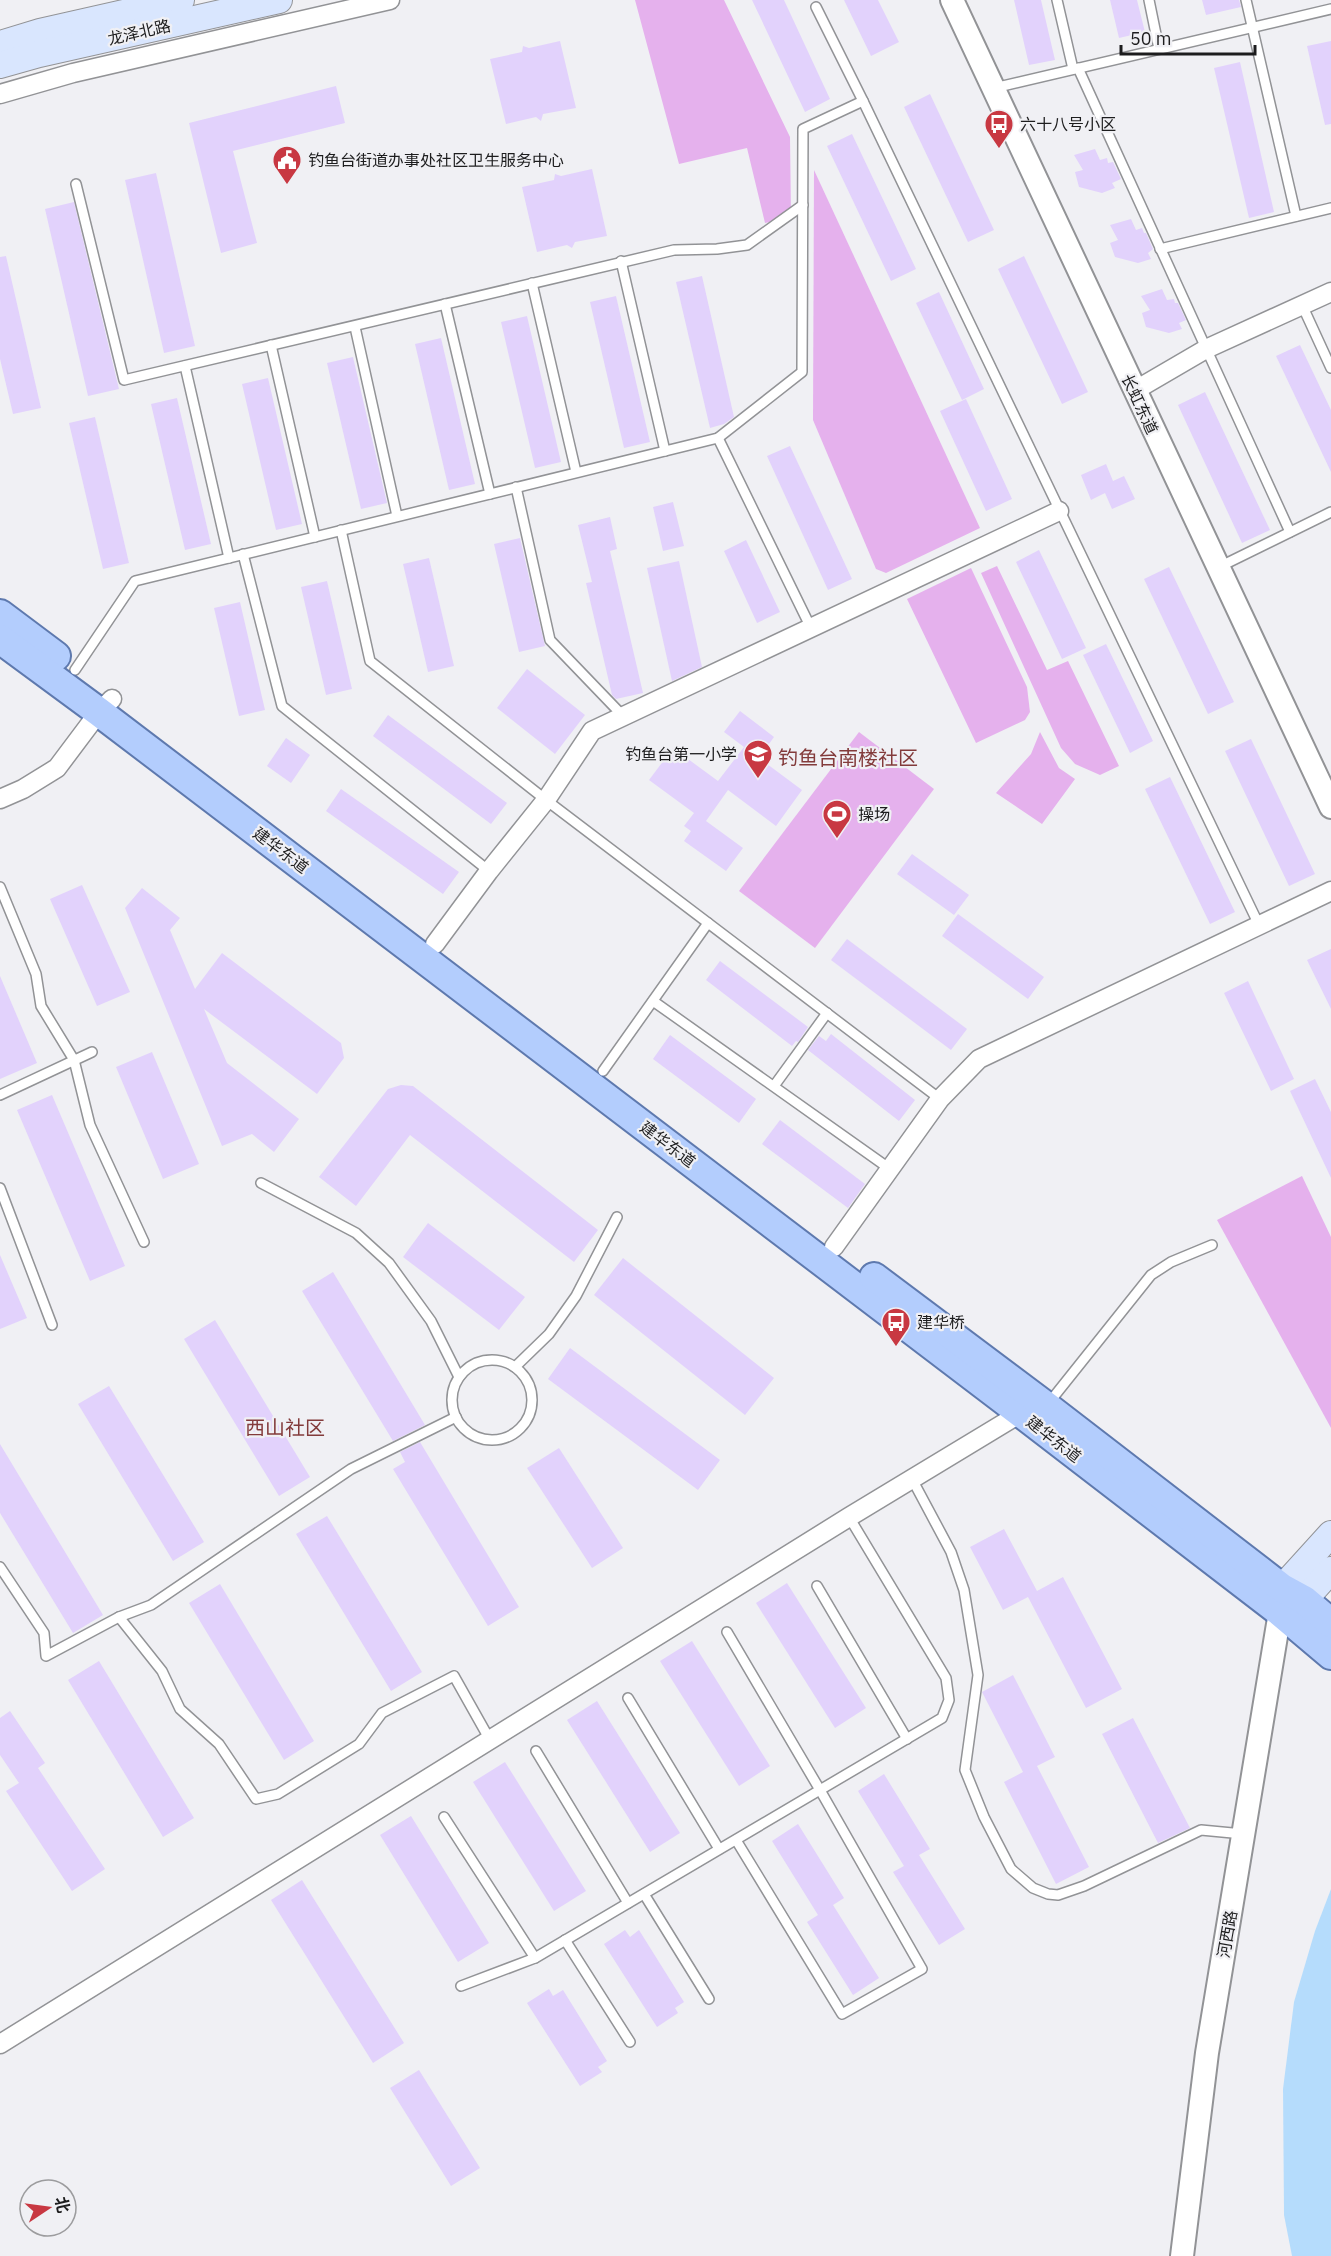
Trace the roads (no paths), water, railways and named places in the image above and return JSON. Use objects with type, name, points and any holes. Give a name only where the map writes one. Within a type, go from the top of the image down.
[{"type":"main road","name":"龙泽北路","points":[[0,44],[40,32],[182,0]]},
{"type":"main road","name":"龙泽北路","points":[[0,65],[39,54],[279,0]]},
{"type":"main road","name":"建华东道","points":[[0,614],[75,670],[105,705],[1288,1600],[1331,1623]]},
{"type":"main road","name":"建华东道","points":[[0,639],[105,705],[435,944],[834,1247],[1034,1409]]},
{"type":"main road","points":[[1288,1600],[1331,1534]]},
{"type":"main road","points":[[1288,1600],[1331,1570]]},
{"type":"main road","name":"建华东道","points":[[1288,1600],[1331,1655]]},
{"type":"street","points":[[0,94],[85,70],[390,0]]},
{"type":"street","name":"长虹东道","points":[[952,0],[1331,807]]},
{"type":"street","points":[[1134,391],[1206,349],[1331,292]]},
{"type":"street","points":[[435,944],[546,800],[592,731],[1059,511]]},
{"type":"street","points":[[0,799],[23,789],[57,768],[105,705]]},
{"type":"street","points":[[834,1247],[940,1099],[968,1068],[986,1054],[1331,891]]},
{"type":"street","points":[[0,2044],[849,1517],[1034,1409]]},
{"type":"street","name":"河西路","points":[[1182,2256],[1207,2054],[1244,1834],[1288,1600]]},
{"type":"lane","points":[[1056,0],[1075,69],[1290,532]]},
{"type":"lane","points":[[1149,0],[1159,49]]},
{"type":"lane","points":[[1246,0],[1296,216]]},
{"type":"lane","points":[[816,7],[1259,926]]},
{"type":"lane","points":[[992,88],[1331,9]]},
{"type":"lane","points":[[75,670],[135,581],[718,438],[802,372],[803,129],[863,101]]},
{"type":"lane","points":[[76,184],[124,380],[355,327],[621,261],[674,250],[717,249],[747,245],[802,205]]},
{"type":"lane","points":[[1160,249],[1331,208]]},
{"type":"lane","points":[[621,261],[665,451]]},
{"type":"lane","points":[[532,283],[576,472]]},
{"type":"lane","points":[[445,304],[490,494]]},
{"type":"lane","points":[[1302,305],[1331,368]]},
{"type":"lane","points":[[355,327],[397,516]]},
{"type":"lane","points":[[271,345],[315,537]]},
{"type":"lane","points":[[185,366],[229,558]]},
{"type":"lane","points":[[718,438],[812,628]]},
{"type":"lane","points":[[516,487],[550,640],[624,717]]},
{"type":"lane","points":[[1217,568],[1331,512]]},
{"type":"lane","points":[[341,530],[370,661],[546,800],[940,1099]]},
{"type":"lane","points":[[243,554],[282,706],[489,871]]},
{"type":"lane","points":[[0,887],[36,974],[41,1006],[74,1060],[90,1125],[144,1242]]},
{"type":"lane","points":[[603,1071],[708,923]]},
{"type":"lane","points":[[653,1000],[890,1169]]},
{"type":"lane","points":[[774,1086],[827,1013]]},
{"type":"lane","points":[[0,1095],[92,1052]]},
{"type":"lane","points":[[261,1183],[356,1233],[389,1263],[431,1321],[459,1377]]},
{"type":"lane","points":[[0,1188],[52,1325]]},
{"type":"lane","points":[[515,1367],[549,1334],[576,1296],[617,1217]]},
{"type":"lane","points":[[1034,1409],[1151,1275],[1171,1262],[1212,1245]]},
{"type":"lane","points":[[504,1361],[515,1367],[524,1376],[530,1388],[532,1401],[529,1415],[522,1426],[512,1434],[500,1439],[486,1440],[463,1428],[452,1403],[453,1389],[459,1377],[479,1362],[504,1361]]},
{"type":"lane","points":[[0,1567],[44,1633],[46,1656],[119,1617],[151,1605],[351,1469],[456,1416]]},
{"type":"lane","points":[[912,1479],[951,1552],[964,1590],[978,1675],[965,1770],[984,1817],[1011,1869],[1033,1888],[1058,1895],[1084,1886],[1201,1830],[1244,1834]]},
{"type":"lane","points":[[461,1986],[535,1958],[942,1718],[949,1700],[946,1678],[849,1517]]},
{"type":"lane","points":[[817,1586],[907,1739]]},
{"type":"lane","points":[[119,1617],[162,1671],[180,1709],[219,1744],[256,1799],[278,1794],[359,1744],[382,1713],[454,1676],[490,1740]]},
{"type":"lane","points":[[727,1632],[922,1969],[842,2014],[736,1840]]},
{"type":"lane","points":[[628,1698],[719,1849]]},
{"type":"lane","points":[[536,1751],[628,1903]]},
{"type":"lane","points":[[444,1817],[535,1958]]},
{"type":"lane","points":[[644,1894],[709,1999]]},
{"type":"lane","points":[[565,1940],[630,2042]]},
{"type":"water","points":[[1331,1889],[1331,2256],[1292,2256],[1284,2215],[1283,2089],[1294,2002],[1315,1931]]},
{"type":"place","name":"六十八号小区","points":[[999,150]]},
{"type":"place","name":"钓鱼台街道办事处社区卫生服务中心","points":[[287,186]]},
{"type":"place","name":"钓鱼台第一小学","points":[[758,780]]},
{"type":"place","name":"操场","points":[[837,840]]},
{"type":"place","name":"建华桥","points":[[896,1348]]},
{"type":"district","name":"钓鱼台南楼社区","points":[[848,757]]},
{"type":"district","name":"西山社区","points":[[285,1427]]}]
